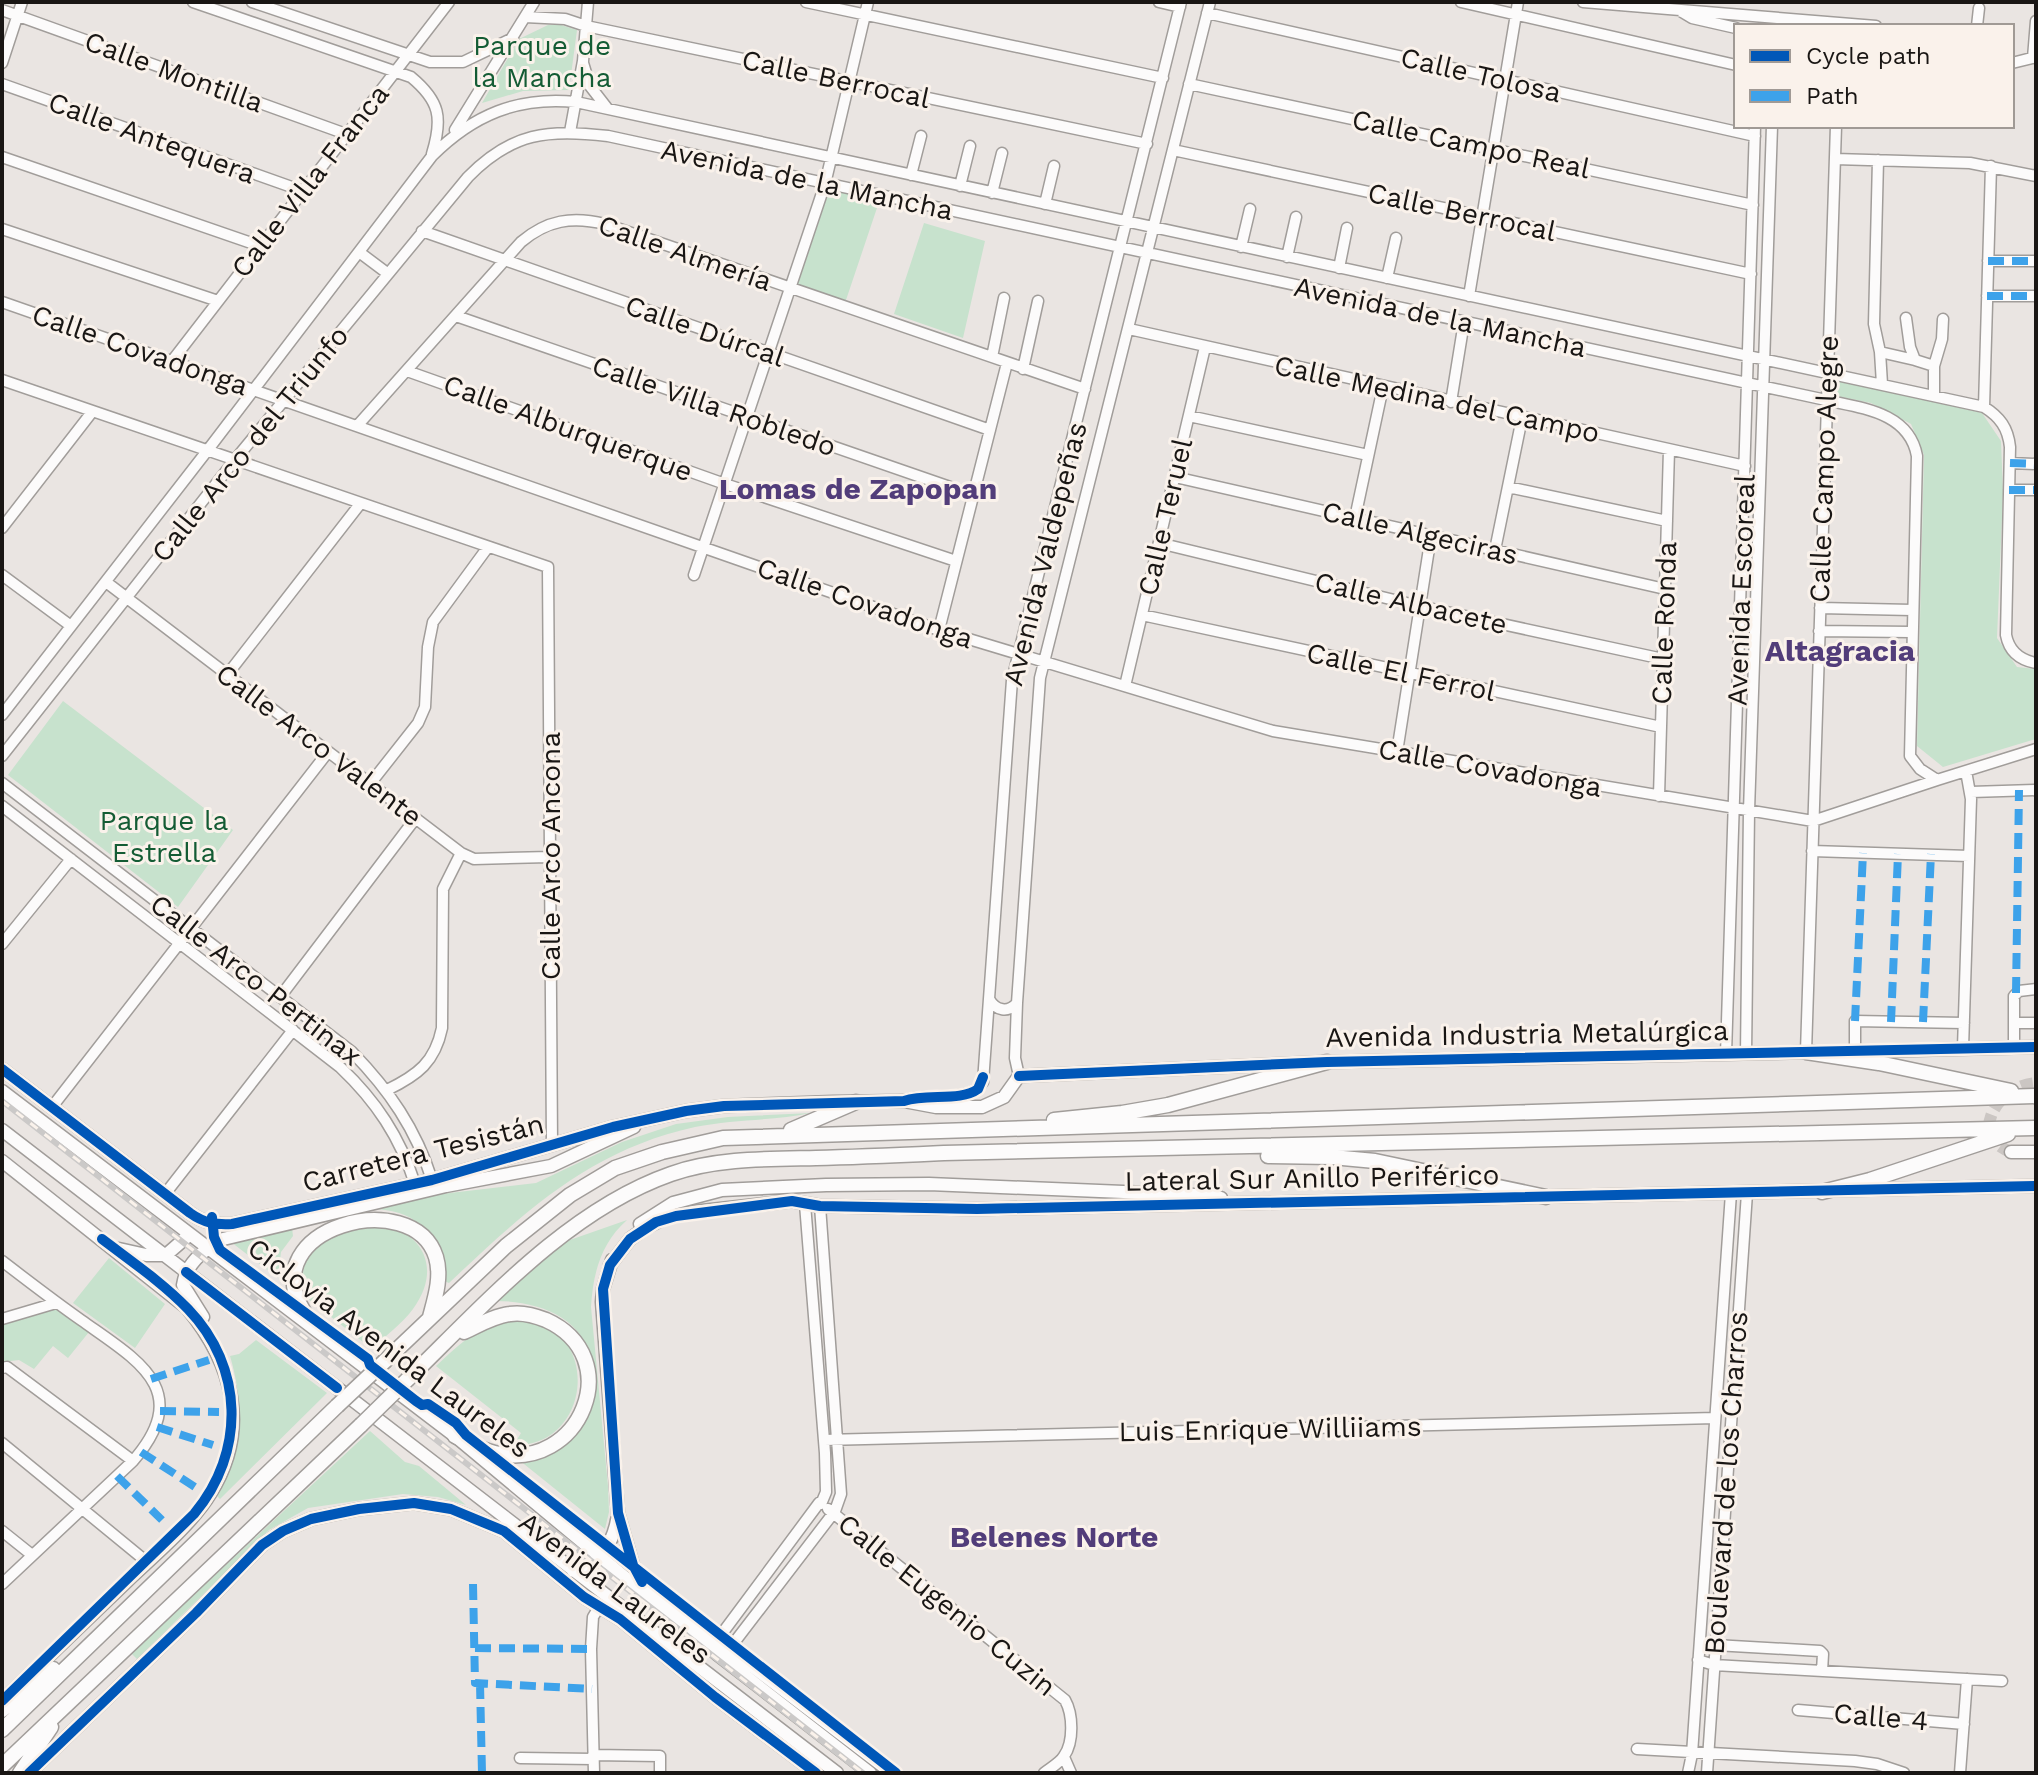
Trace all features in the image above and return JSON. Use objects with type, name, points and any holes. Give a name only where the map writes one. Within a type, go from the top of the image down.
[{"type":"highway","points":[[1806,1052],[1879,1063],[2035,1096]]},
{"type":"highway","points":[[992,1130],[1144,1109],[1238,1088],[1327,1062]]},
{"type":"highway","points":[[2,1730],[430,1317],[536,1220],[615,1168],[662,1152],[723,1138],[778,1134],[992,1130],[2035,1096]]},
{"type":"highway","points":[[778,1134],[812,1123],[856,1102]]},
{"type":"highway","points":[[2,1766],[558,1238],[591,1213],[628,1192],[673,1173],[763,1159],[2031,1128]]},
{"type":"highway","points":[[1822,1192],[1870,1180],[2031,1128]]},
{"type":"highway","points":[[1068,1152],[1350,1158],[1400,1165],[1546,1197]]},
{"type":"highway","points":[[325,1335],[306,1315],[294,1287],[299,1257],[311,1240],[321,1234],[372,1220],[392,1221],[411,1228],[432,1248],[437,1259],[438,1279],[430,1317]]},
{"type":"highway","points":[[450,1339],[513,1313],[537,1316],[561,1327],[576,1343],[585,1361],[589,1380],[588,1399],[581,1415],[567,1436],[552,1447],[529,1455],[508,1456],[492,1453],[455,1436]]},
{"type":"highway","points":[[2,1710],[119,1616]]},
{"type":"highway","points":[[20,1773],[67,1703]]},
{"type":"main road","name":"Avenida Industria Metalúrgica","points":[[1019,1076],[1327,1062],[2036,1047]]},
{"type":"main road","name":"Carretera Tesistán","points":[[2,1069],[196,1217],[217,1225],[432,1180],[651,1118],[724,1106],[904,1101]]},
{"type":"main road","points":[[904,1101],[936,1107],[989,1105],[1004,1097],[1019,1076]]},
{"type":"main road","name":"Avenida Laureles","points":[[2,1088],[189,1235],[455,1436],[717,1654],[870,1773]]},
{"type":"main road","points":[[212,1343],[211,1330],[183,1285],[186,1272],[207,1248],[219,1240],[446,1186],[551,1166],[651,1118]]},
{"type":"main road","name":"Avenida Laureles","points":[[2,1130],[837,1773]]},
{"type":"main road","points":[[2011,1152],[2036,1152]]},
{"type":"main road","points":[[2,1161],[187,1308],[212,1343],[226,1370],[232,1393],[232,1431],[222,1469],[209,1496],[147,1562],[2,1701]]},
{"type":"main road","points":[[93,1161],[138,1173]]},
{"type":"main road","points":[[642,1582],[630,1556],[618,1513],[602,1302],[610,1265],[628,1236],[654,1213],[683,1199],[722,1190],[826,1185],[929,1184],[1195,1195],[1238,1203]]},
{"type":"main road","name":"Lateral Sur Anillo Periférico","points":[[610,1265],[630,1239],[665,1218],[792,1201],[820,1206],[977,1209],[2036,1186]]},
{"type":"main road","points":[[102,1239],[127,1251],[166,1255],[189,1235]]},
{"type":"main road","points":[[458,1481],[504,1531]]},
{"type":"main road","name":"Avenida Laureles","points":[[29,1773],[196,1613],[262,1545],[283,1531],[311,1519],[359,1509],[414,1503],[466,1514],[504,1531],[584,1597],[620,1619],[715,1697],[816,1773]]},
{"type":"main road","points":[[573,1571],[592,1565],[600,1555],[613,1535],[618,1513]]},
{"type":"main road","name":"Avenida Laureles","points":[[600,1555],[612,1558],[892,1773]]},
{"type":"street","points":[[2,63],[22,2]]},
{"type":"street","points":[[193,2],[411,77],[429,92],[437,110],[438,127],[432,156]]},
{"type":"street","points":[[252,2],[430,62],[463,62],[513,38]]},
{"type":"street","name":"Calle Villa Franca","points":[[172,361],[449,2]]},
{"type":"street","points":[[452,136],[534,2]]},
{"type":"street","points":[[570,132],[583,61],[588,2]]},
{"type":"street","points":[[806,2],[1163,78]]},
{"type":"street","points":[[694,575],[833,158],[868,2]]},
{"type":"street","points":[[1159,2],[1181,4]]},
{"type":"street","points":[[1461,2],[1734,65]]},
{"type":"street","points":[[1469,296],[1518,2]]},
{"type":"street","points":[[1582,16],[1583,2],[1853,24]]},
{"type":"street","name":"Avenida Valdepeñas","points":[[904,1101],[924,1096],[969,1095],[978,1089],[983,1077],[1009,708],[1017,654],[1181,4]]},
{"type":"street","name":"Avenida Valdepeñas","points":[[1019,1076],[1015,1058],[1017,1003],[1037,698],[1209,8]]},
{"type":"street","name":"Calle Tolosa","points":[[1209,8],[1505,80],[1734,127]]},
{"type":"street","points":[[1977,24],[1979,8]]},
{"type":"street","points":[[1676,9],[1692,18],[1734,27]]},
{"type":"street","name":"Calle Montilla","points":[[2,10],[346,134]]},
{"type":"street","points":[[1737,24],[1739,14]]},
{"type":"street","name":"Calle Berrocal","points":[[525,17],[565,19],[586,26],[1147,144]]},
{"type":"street","points":[[2014,63],[2035,58],[2036,21]]},
{"type":"street","points":[[583,61],[590,86],[607,108]]},
{"type":"street","name":"Calle Antequera","points":[[2,84],[303,191]]},
{"type":"street","name":"Calle Campo Real","points":[[1189,84],[1753,205]]},
{"type":"street","name":"Avenida de la Mancha","points":[[452,136],[474,121],[512,105],[555,100],[576,102],[1984,407]]},
{"type":"street","name":"Avenida Escoreal","points":[[1746,1054],[1749,811],[1772,128]]},
{"type":"street","name":"Calle Campo Alegre","points":[[1806,1052],[1836,128]]},
{"type":"street","name":"Avenida Escoreal","points":[[1726,1054],[1755,131]]},
{"type":"street","name":"Avenida de la Mancha","points":[[511,143],[527,137],[570,132],[608,136],[1826,400],[1889,417],[1915,446],[1910,756],[1920,769],[1937,780]]},
{"type":"street","name":"Calle Arco del Triunfo","points":[[2,715],[432,156],[452,136]]},
{"type":"street","points":[[911,175],[921,136]]},
{"type":"street","name":"Calle Arco del Triunfo","points":[[2,756],[234,461],[387,273],[481,164],[511,143]]},
{"type":"street","points":[[960,186],[970,146]]},
{"type":"street","name":"Calle Berrocal","points":[[1173,150],[1751,274]]},
{"type":"street","points":[[992,193],[1002,153]]},
{"type":"street","points":[[2,157],[260,246]]},
{"type":"street","points":[[1835,159],[1991,166],[2036,176]]},
{"type":"street","points":[[1878,160],[1874,324],[1882,384]]},
{"type":"street","points":[[1045,204],[1054,166]]},
{"type":"street","points":[[1991,166],[1984,407],[1998,417],[2007,430],[2010,463],[2007,643],[2017,655],[2036,663]]},
{"type":"street","points":[[1241,247],[1250,209]]},
{"type":"street","points":[[1287,257],[1296,217]]},
{"type":"street","name":"Calle Almería","points":[[357,426],[535,230],[550,223],[585,219],[1085,389]]},
{"type":"street","points":[[1339,268],[1347,228]]},
{"type":"street","points":[[2,229],[218,301]]},
{"type":"street","name":"Calle Dúrcal","points":[[422,231],[990,430]]},
{"type":"street","points":[[1387,278],[1396,238]]},
{"type":"street","points":[[359,252],[387,273]]},
{"type":"street","points":[[1988,261],[2036,261]]},
{"type":"street","points":[[1987,296],[2036,296]]},
{"type":"street","points":[[992,357],[1004,298]]},
{"type":"street","points":[[1023,369],[1038,301]]},
{"type":"street","name":"Calle Covadonga","points":[[2,302],[939,630],[1273,731],[1813,821],[1937,780]]},
{"type":"street","name":"Calle Villa Robledo","points":[[456,316],[973,495]]},
{"type":"street","points":[[1906,318],[1915,360]]},
{"type":"street","points":[[1934,394],[1934,366],[1942,339],[1943,319]]},
{"type":"street","points":[[1451,402],[1464,322]]},
{"type":"street","name":"Calle Medina del Campo","points":[[1129,329],[1745,466]]},
{"type":"street","name":"Calle Teruel","points":[[1125,686],[1205,347]]},
{"type":"street","points":[[1880,352],[1934,366]]},
{"type":"street","points":[[939,630],[1007,363]]},
{"type":"street","name":"Calle Alburquerque","points":[[407,371],[725,484],[956,561]]},
{"type":"street","points":[[2,380],[488,547],[433,622],[428,647],[425,707],[418,723],[370,784]]},
{"type":"street","points":[[1355,518],[1383,387]]},
{"type":"street","points":[[2,528],[92,412]]},
{"type":"street","points":[[1189,416],[1368,455]]},
{"type":"street","points":[[1495,550],[1522,418]]},
{"type":"street","name":"Calle Ronda","points":[[1659,796],[1669,450]]},
{"type":"street","points":[[2010,463],[2036,464]]},
{"type":"street","name":"Calle Algeciras","points":[[1175,477],[1665,589]]},
{"type":"street","points":[[1508,487],[1667,521]]},
{"type":"street","points":[[2009,490],[2036,490]]},
{"type":"street","points":[[227,675],[360,504]]},
{"type":"street","points":[[1397,752],[1431,536]]},
{"type":"street","name":"Calle Albacete","points":[[1159,543],[1419,606],[1663,659]]},
{"type":"street","name":"Calle Arco Ancona","points":[[488,547],[548,567],[552,1145]]},
{"type":"street","points":[[2,575],[71,626]]},
{"type":"street","name":"Calle Arco Valente","points":[[106,582],[461,853],[474,859],[549,857]]},
{"type":"street","points":[[1820,608],[1912,610]]},
{"type":"street","name":"Calle El Ferrol","points":[[1142,615],[1661,727]]},
{"type":"street","points":[[1819,631],[1911,632]]},
{"type":"street","points":[[1937,780],[2036,749]]},
{"type":"street","points":[[52,1107],[328,752]]},
{"type":"street","points":[[1963,1048],[1971,792],[1966,771]]},
{"type":"street","name":"Calle Arco Pertinax","points":[[2,783],[352,1052],[404,1114],[420,1145],[432,1180]]},
{"type":"street","points":[[1971,792],[2036,790]]},
{"type":"street","name":"Calle Arco Pertinax","points":[[2,806],[340,1067],[376,1104],[399,1142],[415,1184]]},
{"type":"street","points":[[280,997],[415,819]]},
{"type":"street","points":[[1812,851],[1969,856]]},
{"type":"street","points":[[387,1090],[408,1080],[437,1049],[442,1028],[443,889],[461,853]]},
{"type":"street","points":[[2,944],[71,859]]},
{"type":"street","points":[[2014,1047],[2016,993],[2036,989]]},
{"type":"street","points":[[989,999],[1002,1010],[1017,1003]]},
{"type":"street","points":[[1855,1051],[1855,1021],[1964,1023]]},
{"type":"street","points":[[2014,1023],[2036,1023]]},
{"type":"street","points":[[165,1194],[293,1030]]},
{"type":"street","name":"Boulevard de los Charros","points":[[1688,1773],[1692,1754],[1731,1193]]},
{"type":"street","name":"Boulevard de los Charros","points":[[1707,1773],[1747,1193]]},
{"type":"street","points":[[718,1639],[821,1504],[826,1492],[805,1204]]},
{"type":"street","points":[[730,1648],[835,1511],[841,1494],[820,1206]]},
{"type":"street","points":[[2,1261],[142,1364],[157,1393],[160,1411],[157,1426],[148,1443],[133,1461],[2,1584]]},
{"type":"street","points":[[2,1319],[56,1303]]},
{"type":"street","points":[[814,1313],[828,1312]]},
{"type":"street","points":[[4,1368],[133,1461]]},
{"type":"street","name":"Luis Enrique Williiams","points":[[824,1440],[1715,1418]]},
{"type":"street","points":[[2,1443],[147,1562]]},
{"type":"street","name":"Calle Eugenio Cuzin","points":[[819,1503],[1065,1700],[1071,1718],[1064,1757]]},
{"type":"street","points":[[2,1531],[32,1555]]},
{"type":"street","points":[[594,1773],[592,1633],[593,1617],[599,1607]]},
{"type":"street","points":[[1700,1641],[1715,1645],[1820,1651],[1823,1654],[1822,1671]]},
{"type":"street","points":[[1698,1660],[1714,1665],[2002,1681]]},
{"type":"street","points":[[1960,1773],[1967,1679]]},
{"type":"street","name":"Calle 4","points":[[1798,1710],[1964,1724]]},
{"type":"street","points":[[1637,1749],[1855,1761],[1904,1773]]},
{"type":"street","points":[[520,1758],[660,1756],[660,1773]]},
{"type":"street","points":[[1044,1773],[1064,1757],[1071,1773]]},
{"type":"green space","name":"Parque de la Mancha","points":[[548,25],[577,30],[569,90],[523,91],[482,103],[519,39]]},
{"type":"green space","points":[[828,188],[880,199],[845,303],[795,288]]},
{"type":"green space","points":[[924,223],[985,241],[963,338],[894,314]]},
{"type":"green space","points":[[1834,379],[1982,413],[2001,441],[2003,493],[1997,638],[2017,667],[2036,669],[2036,739],[1943,767],[1917,746],[1924,455],[1911,424],[1871,403],[1832,395]]},
{"type":"green space","name":"Parque la Estrella","points":[[63,701],[233,830],[178,907],[8,775]]},
{"type":"green space","points":[[811,1113],[695,1127],[657,1137],[623,1151],[561,1187],[532,1209],[449,1283],[444,1281],[437,1253],[426,1231],[407,1216],[377,1209],[441,1194],[536,1183],[622,1142],[676,1124],[728,1117]]},
{"type":"green space","points":[[627,1220],[600,1259],[591,1307],[608,1486],[609,1512],[605,1529],[519,1460],[535,1458],[560,1448],[577,1430],[588,1404],[591,1367],[587,1348],[570,1323],[557,1315],[528,1304],[497,1301],[551,1251],[567,1241]]},
{"type":"green space","points":[[374,1224],[391,1227],[416,1242],[427,1265],[422,1294],[413,1309],[372,1349],[307,1298],[303,1279],[309,1253],[318,1244],[343,1232]]},
{"type":"green space","points":[[292,1228],[293,1236],[281,1252],[278,1278],[231,1242]]},
{"type":"green space","points":[[109,1258],[165,1304],[135,1348],[73,1303]]},
{"type":"green space","points":[[54,1307],[89,1332],[68,1358],[53,1346],[34,1369],[19,1360],[2,1362],[2,1323]]},
{"type":"green space","points":[[516,1318],[541,1323],[556,1332],[568,1345],[578,1377],[571,1410],[562,1424],[546,1438],[519,1446],[515,1443],[521,1433],[436,1366],[472,1335]]},
{"type":"green space","points":[[256,1340],[327,1393],[220,1499],[217,1496],[232,1462],[239,1428],[238,1392],[230,1356],[239,1354]]},
{"type":"green space","points":[[370,1431],[405,1462],[419,1466],[466,1505],[438,1497],[403,1494],[308,1508],[269,1530],[137,1659],[131,1653]]},
{"type":"tunnel","points":[[2011,1152],[1998,1145],[1991,1135],[1989,1124],[1992,1113],[2009,1093],[2036,1083]]},
{"type":"railway","points":[[2,1101],[863,1773]]},
{"type":"marked path","points":[[1988,261],[2036,261]]},
{"type":"marked path","points":[[1987,296],[2036,296]]},
{"type":"marked path","points":[[2010,463],[2036,464]]},
{"type":"marked path","points":[[2009,490],[2036,490]]},
{"type":"marked path","points":[[2016,993],[2019,790]]},
{"type":"marked path","points":[[1855,1021],[1863,853]]},
{"type":"marked path","points":[[1891,1022],[1898,854]]},
{"type":"marked path","points":[[1923,1022],[1931,854]]},
{"type":"marked path","points":[[151,1379],[209,1360]]},
{"type":"marked path","points":[[160,1411],[219,1412]]},
{"type":"marked path","points":[[157,1427],[213,1445]]},
{"type":"marked path","points":[[141,1452],[195,1487]]},
{"type":"marked path","points":[[117,1476],[162,1520]]},
{"type":"marked path","points":[[473,1584],[475,1683],[592,1689]]},
{"type":"marked path","points":[[475,1648],[591,1649]]},
{"type":"marked path","points":[[480,1683],[482,1773]]},
{"type":"cycle path","points":[[1019,1076],[1327,1062],[2036,1047]]},
{"type":"cycle path","name":"Ciclovia Avenida Laureles","points":[[2,1069],[190,1213],[215,1224],[232,1224],[432,1180],[613,1127],[686,1111],[724,1106],[904,1101],[962,1095],[978,1089],[983,1077]]},
{"type":"cycle path","points":[[642,1582],[633,1565],[618,1513],[603,1289],[610,1265],[630,1239],[656,1222],[676,1216],[792,1201],[820,1206],[977,1209],[2036,1186]]},
{"type":"cycle path","name":"Ciclovia Avenida Laureles","points":[[212,1217],[214,1237],[220,1250],[368,1359],[370,1365],[416,1401],[422,1405],[428,1404],[456,1423],[466,1435],[896,1773]]},
{"type":"cycle path","points":[[2,1701],[194,1514],[211,1490],[223,1464],[230,1437],[232,1410],[228,1383],[220,1357],[206,1332],[168,1290],[102,1239]]},
{"type":"cycle path","points":[[186,1272],[337,1388]]},
{"type":"cycle path","points":[[29,1773],[196,1613],[262,1545],[283,1531],[311,1519],[359,1509],[414,1503],[451,1509],[504,1531],[584,1597],[620,1619],[715,1697],[816,1773]]},
{"type":"district","name":"Lomas de Zapopan","points":[[858,488]]},
{"type":"district","name":"Altagracia","points":[[1840,650]]},
{"type":"district","name":"Belenes Norte","points":[[1054,1536]]}]
